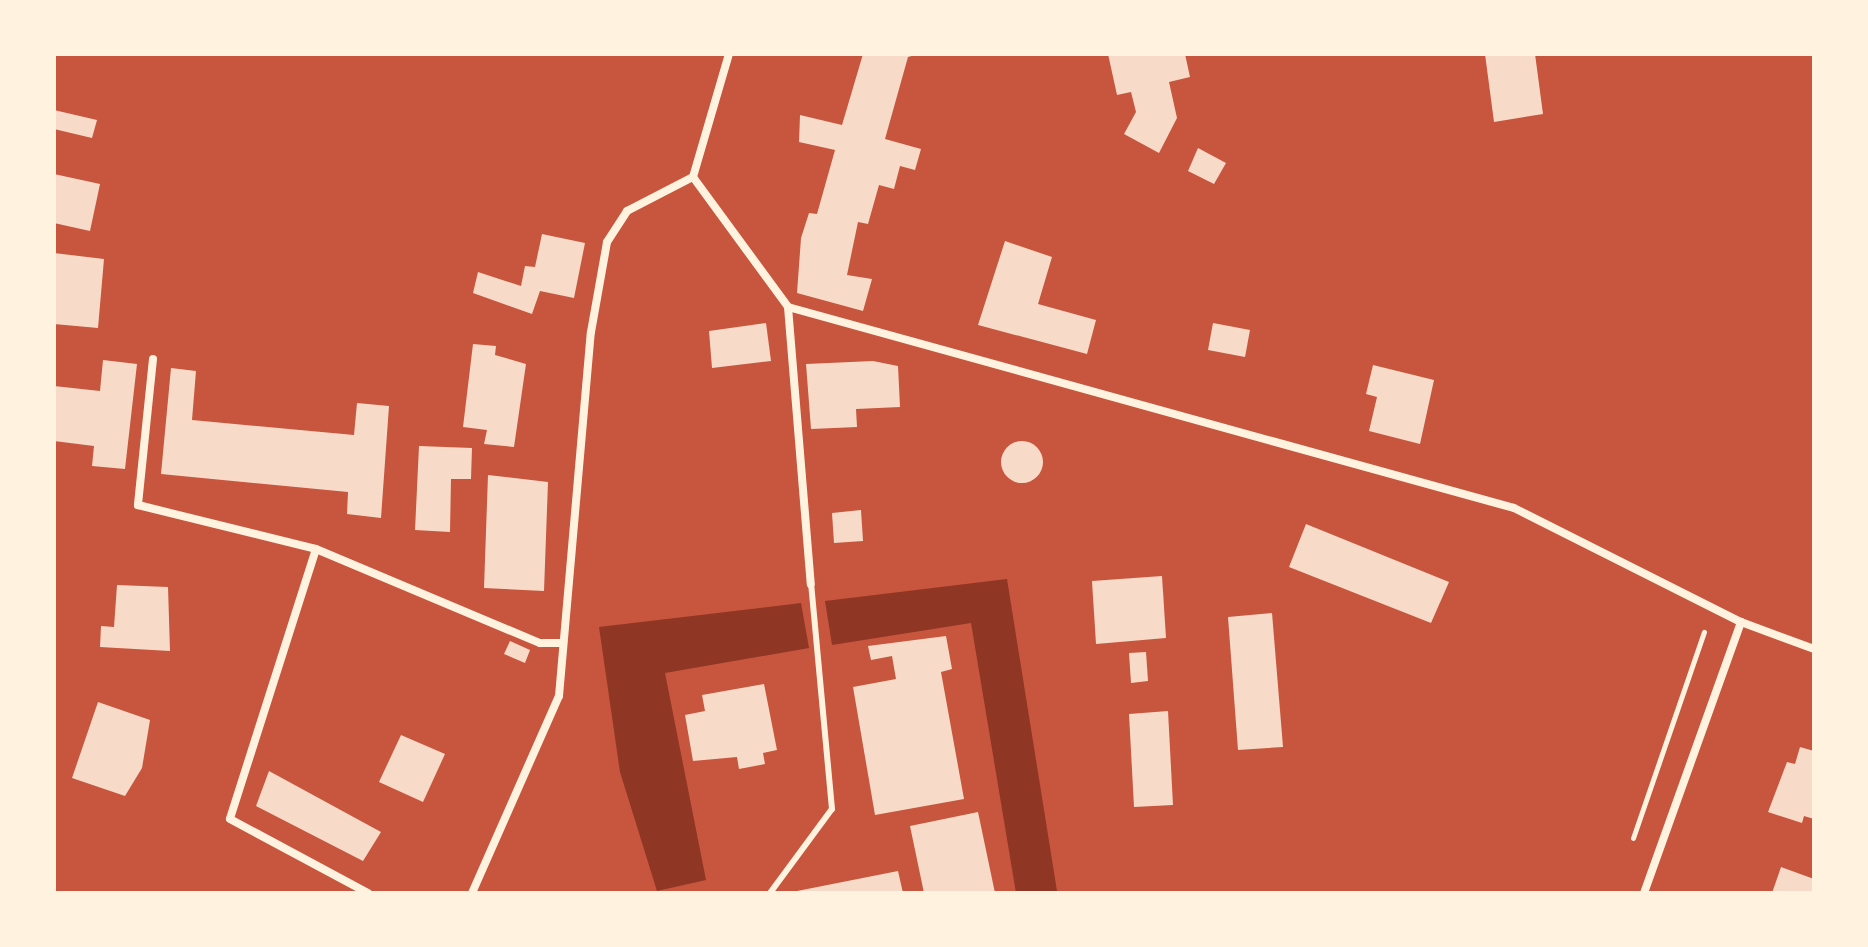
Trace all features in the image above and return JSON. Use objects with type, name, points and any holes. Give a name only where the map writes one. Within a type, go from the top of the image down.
[{"type":"street","points":[[472,893],[559,696],[591,332],[607,242],[627,211],[693,177],[729,54]]},
{"type":"street","points":[[693,177],[788,307],[811,584]]},
{"type":"street","points":[[788,307],[1514,508],[1741,622],[1814,649]]},
{"type":"street","points":[[153,359],[138,505],[316,549],[540,643],[563,643]]},
{"type":"street","points":[[316,549],[230,819],[368,893]]},
{"type":"street","points":[[1644,893],[1741,622]]},
{"type":"lane","points":[[770,893],[832,809],[811,584]]},
{"type":"path","points":[[1630,848],[1712,608]]},
{"type":"shaded area","points":[[1007,579],[1057,891],[1016,893],[971,623],[832,645],[825,601]]},
{"type":"shaded area","points":[[801,603],[809,648],[665,673],[706,880],[657,891],[620,772],[599,627]]},
{"type":"building","points":[[863,54],[919,54],[908,57],[885,139],[921,149],[915,170],[900,166],[894,189],[879,185],[868,224],[858,222],[847,275],[872,279],[863,311],[797,293],[801,238],[809,213],[817,214],[835,150],[799,142],[800,115],[842,125]]},
{"type":"building","points":[[1108,54],[1185,54],[1190,77],[1169,82],[1177,118],[1159,153],[1124,134],[1136,112],[1131,92],[1117,95]]},
{"type":"building","points":[[1485,54],[1535,54],[1543,114],[1494,122]]},
{"type":"building","points":[[54,110],[97,120],[92,138],[54,129]]},
{"type":"building","points":[[1198,148],[1226,163],[1214,184],[1188,171]]},
{"type":"building","points":[[54,174],[100,184],[90,231],[54,223]]},
{"type":"building","points":[[542,234],[585,243],[574,298],[540,291],[532,314],[473,293],[478,272],[521,286],[525,266],[535,267]]},
{"type":"building","points":[[1005,241],[1052,257],[1038,304],[1096,320],[1087,354],[978,325]]},
{"type":"building","points":[[54,253],[104,259],[98,328],[54,324]]},
{"type":"building","points":[[766,323],[771,361],[712,368],[709,331]]},
{"type":"building","points":[[1213,323],[1250,330],[1245,357],[1208,350]]},
{"type":"building","points":[[473,344],[496,346],[495,355],[526,364],[514,447],[484,444],[487,430],[463,427]]},
{"type":"building","points":[[103,360],[137,364],[125,469],[92,466],[94,446],[54,441],[54,386],[100,391]]},
{"type":"building","points":[[873,361],[898,366],[900,407],[856,409],[857,427],[811,429],[806,364]]},
{"type":"building","points":[[1373,365],[1434,380],[1420,444],[1369,431],[1377,397],[1366,394]]},
{"type":"building","points":[[171,368],[196,371],[192,420],[354,435],[357,403],[389,406],[381,518],[347,514],[348,492],[161,474]]},
{"type":"building","points":[[1022,441],[1037,447],[1043,462],[1037,477],[1022,483],[1007,477],[1001,462],[1007,447]]},
{"type":"building","points":[[419,446],[472,448],[471,479],[451,479],[450,532],[415,530]]},
{"type":"building","points":[[488,475],[548,482],[544,591],[484,588]]},
{"type":"building","points":[[861,510],[863,541],[834,543],[832,513]]},
{"type":"building","points":[[1306,524],[1449,582],[1431,623],[1289,567]]},
{"type":"building","points":[[1162,576],[1166,638],[1096,644],[1092,581]]},
{"type":"building","points":[[117,585],[168,587],[170,651],[100,647],[101,626],[114,627]]},
{"type":"building","points":[[1272,613],[1283,747],[1238,750],[1228,617]]},
{"type":"building","points":[[946,636],[952,669],[941,672],[964,799],[875,815],[853,687],[896,679],[892,656],[871,660],[868,646]]},
{"type":"building","points":[[510,641],[530,650],[525,663],[504,654]]},
{"type":"building","points":[[1146,652],[1148,681],[1131,683],[1129,653]]},
{"type":"building","points":[[764,684],[777,750],[763,753],[765,764],[739,769],[737,757],[693,761],[685,715],[705,711],[702,695]]},
{"type":"building","points":[[98,702],[150,720],[142,768],[125,796],[72,778]]},
{"type":"building","points":[[1168,711],[1173,805],[1134,807],[1129,714]]},
{"type":"building","points":[[401,735],[445,754],[423,802],[379,782]]},
{"type":"building","points":[[1800,747],[1814,751],[1814,819],[1804,816],[1802,823],[1768,812],[1787,762],[1795,764]]},
{"type":"building","points":[[269,771],[381,832],[363,861],[256,806]]},
{"type":"building","points":[[978,812],[995,893],[924,893],[910,826]]},
{"type":"building","points":[[1781,867],[1814,879],[1814,893],[1772,893]]},
{"type":"building","points":[[898,871],[903,893],[792,893],[792,892]]}]
